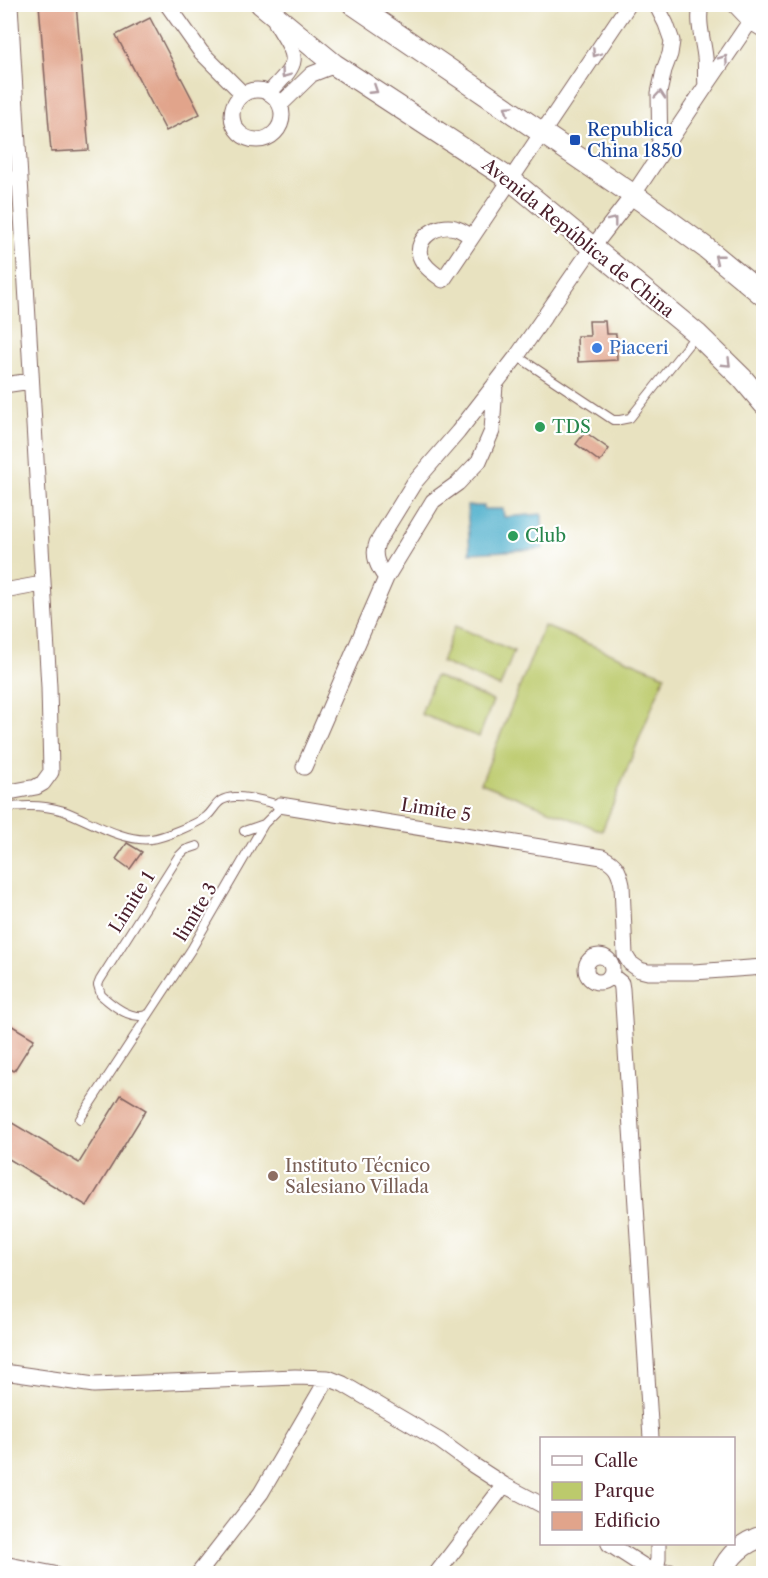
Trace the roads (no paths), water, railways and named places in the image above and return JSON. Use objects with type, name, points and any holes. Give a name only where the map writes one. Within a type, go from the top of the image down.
[{"type":"main road","points":[[353,4],[633,195],[706,248],[764,296]]},
{"type":"main road","name":"Avenida República de China","points":[[266,10],[335,65],[511,180],[697,334],[742,378],[764,404]]},
{"type":"main road","points":[[718,1571],[751,1540],[764,1536]]},
{"type":"street","points":[[4,793],[36,787],[44,783],[51,772],[52,765],[31,381],[12,179],[10,4]]},
{"type":"street","points":[[167,4],[201,52],[243,94]]},
{"type":"street","points":[[472,237],[629,4]]},
{"type":"street","points":[[656,4],[672,41],[659,93],[660,154]]},
{"type":"street","points":[[701,4],[699,26],[705,58],[706,86]]},
{"type":"street","points":[[736,5],[757,26]]},
{"type":"street","points":[[386,578],[380,570],[374,551],[414,483],[458,432],[517,356],[592,248],[633,195],[706,86],[757,26],[762,6],[736,5]]},
{"type":"street","points":[[266,10],[293,51],[294,58],[288,73],[269,93]]},
{"type":"street","points":[[280,105],[312,74],[335,65]]},
{"type":"street","points":[[253,91],[269,93],[280,105],[282,121],[279,128],[266,139],[250,139],[243,136],[233,123],[234,106],[243,94],[253,91]]},
{"type":"street","points":[[4,385],[31,381]]},
{"type":"street","points":[[304,767],[386,578],[433,501],[458,483],[479,461],[492,431],[495,384]]},
{"type":"street","points":[[4,591],[42,584]]},
{"type":"street","name":"Limite 5","points":[[280,805],[602,857],[612,862],[617,870],[622,885],[625,955],[630,963],[640,970],[663,973],[764,967]]},
{"type":"street","points":[[611,975],[621,983],[622,989],[651,1437]]},
{"type":"street","points":[[4,1372],[94,1385],[295,1377],[328,1378],[343,1384],[440,1441],[504,1485],[540,1504]]},
{"type":"street","points":[[198,1574],[261,1493],[328,1378]]},
{"type":"street","points":[[436,1574],[504,1485]]},
{"type":"street","points":[[611,1545],[655,1573],[677,1574]]},
{"type":"street","points":[[655,1573],[658,1545]]},
{"type":"street","points":[[4,1564],[54,1574]]},
{"type":"lane","points":[[517,356],[613,420],[620,420],[630,418],[697,334]]},
{"type":"lane","points":[[4,808],[20,806],[61,810],[114,833],[150,840],[179,830],[207,816],[215,804],[224,799],[235,797],[280,805]]},
{"type":"lane","name":"limite 3","points":[[81,1119],[191,950],[264,824],[280,805]]},
{"type":"lane","points":[[244,831],[264,824]]},
{"type":"lane","name":"Limite 1","points":[[150,1013],[136,1016],[109,1002],[101,995],[99,982],[178,857],[185,850],[197,846]]},
{"type":"water","points":[[467,506],[503,509],[504,517],[542,514],[543,549],[470,553]]},
{"type":"place","name":"Republica China 1850","points":[[575,140]]},
{"type":"place","name":"Piaceri","points":[[597,348]]},
{"type":"place","name":"TDS","points":[[540,427]]},
{"type":"place","name":"Club","points":[[513,536]]},
{"type":"place","name":"Instituto Técnico Salesiano Villada","points":[[273,1176]]}]
